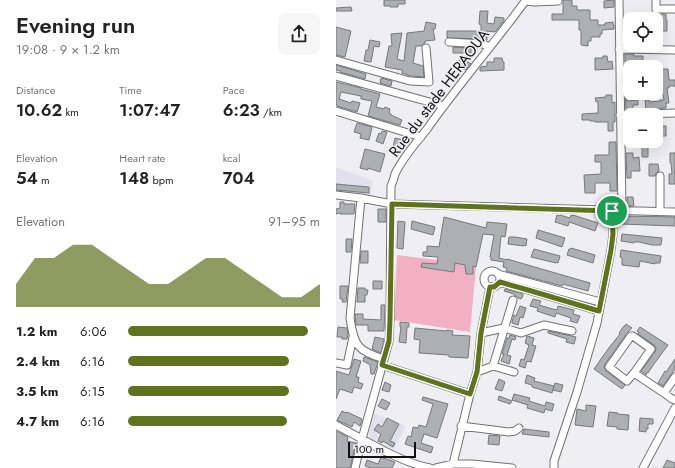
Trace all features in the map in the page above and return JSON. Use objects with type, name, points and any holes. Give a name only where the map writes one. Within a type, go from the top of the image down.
[{"type":"street","points":[[619,0],[622,211]]},
{"type":"street","points":[[656,0],[656,9],[675,9]]},
{"type":"street","points":[[525,1],[558,1]]},
{"type":"street","name":"Rue du stade HERAOUA","points":[[355,468],[389,341],[392,186],[395,174],[405,158],[444,106],[525,1]]},
{"type":"street","points":[[449,42],[484,44],[490,47]]},
{"type":"street","points":[[336,60],[410,81],[429,82],[426,48]]},
{"type":"street","points":[[619,49],[675,50]]},
{"type":"street","points":[[336,76],[444,106]]},
{"type":"street","points":[[336,111],[421,137]]},
{"type":"street","points":[[620,114],[675,113]]},
{"type":"street","points":[[660,176],[660,212]]},
{"type":"street","points":[[336,195],[392,204],[675,212]]},
{"type":"street","points":[[361,198],[350,318],[352,334],[357,345],[369,355],[383,362],[470,394]]},
{"type":"street","points":[[554,468],[554,461],[577,392],[597,323],[611,250],[613,234],[612,211]]},
{"type":"street","points":[[490,287],[484,282],[484,276],[490,271],[494,271],[498,274],[600,302]]},
{"type":"street","points":[[498,274],[500,282]]},
{"type":"street","points":[[500,282],[599,311]]},
{"type":"street","points":[[490,287],[494,287],[500,282]]},
{"type":"street","points":[[453,464],[470,394],[477,372],[481,333],[490,287]]},
{"type":"street","points":[[493,366],[513,300]]},
{"type":"street","points":[[481,333],[504,328],[521,333],[544,324],[572,331]]},
{"type":"street","points":[[336,362],[347,365],[353,336]]},
{"type":"street","points":[[631,336],[651,349],[634,373],[627,381],[609,367],[631,336]]},
{"type":"street","points":[[477,372],[493,366],[514,372]]},
{"type":"street","points":[[634,373],[675,400]]},
{"type":"street","points":[[664,393],[675,377]]},
{"type":"street","points":[[643,468],[675,408]]},
{"type":"street","points":[[336,425],[410,463],[430,468]]},
{"type":"street","points":[[462,426],[509,432],[519,428]]},
{"type":"street","points":[[436,468],[453,464],[472,464],[512,468]]},
{"type":"shaded area","points":[[336,167],[373,181],[371,196],[336,192]]},
{"type":"shaded area","points":[[397,255],[476,267],[470,332],[394,320]]},
{"type":"shaded area","points":[[371,412],[406,426],[393,450],[369,439]]},
{"type":"building","points":[[384,0],[405,0],[405,4],[398,4],[398,7],[384,6]]},
{"type":"building","points":[[563,0],[572,0],[572,6],[577,6],[577,10],[590,10],[590,20],[598,20],[598,25],[605,25],[605,23],[613,22],[614,29],[602,30],[600,37],[591,37],[591,41],[588,41],[588,46],[581,45],[579,20],[552,20],[552,14],[563,14]]},
{"type":"building","points":[[614,0],[614,7],[604,8],[604,1]]},
{"type":"building","points":[[351,7],[352,11],[336,11],[336,8]]},
{"type":"building","points":[[480,11],[488,11],[487,23],[494,24],[495,17],[504,18],[503,23],[501,23],[495,32],[487,31],[487,40],[447,38],[447,31],[481,31],[481,25],[479,24]]},
{"type":"building","points":[[663,14],[666,14],[667,31],[663,31]]},
{"type":"building","points":[[426,22],[436,24],[435,29],[433,29],[435,40],[425,41],[425,43],[421,46],[416,46],[413,63],[423,66],[424,77],[411,76],[402,73],[402,70],[385,67],[389,46],[392,46],[391,34],[402,33],[397,59],[404,61],[407,33],[424,31]]},
{"type":"building","points":[[336,27],[351,31],[345,57],[336,55]]},
{"type":"building","points":[[370,40],[380,42],[379,47],[374,46],[371,62],[364,61]]},
{"type":"building","points":[[453,47],[471,48],[471,53],[453,53]]},
{"type":"building","points":[[625,54],[643,56],[643,60],[625,60]]},
{"type":"building","points":[[603,56],[607,56],[608,62],[612,61],[613,69],[595,70],[595,58],[603,58]]},
{"type":"building","points":[[461,58],[471,64],[465,70],[458,66],[460,63],[458,62]]},
{"type":"building","points":[[494,58],[502,58],[504,62],[504,70],[480,71],[481,67],[487,66],[487,62],[494,62]]},
{"type":"building","points":[[336,65],[366,74],[365,79],[340,72],[341,71],[336,70]]},
{"type":"building","points":[[663,69],[668,69],[669,80],[675,80],[675,86],[669,86],[669,88],[667,88],[669,103],[666,103],[666,108],[646,108],[645,100],[649,100],[649,102],[664,100]]},
{"type":"building","points":[[381,78],[392,81],[391,86],[380,83]]},
{"type":"building","points":[[336,82],[380,94],[376,107],[384,109],[385,107],[390,109],[389,113],[391,115],[402,120],[400,125],[368,116],[372,101],[361,99],[361,96],[341,92],[339,99],[351,103],[352,101],[360,103],[357,112],[337,106]]},
{"type":"building","points":[[606,95],[612,95],[612,103],[615,102],[615,122],[613,122],[613,131],[608,131],[608,122],[582,120],[582,114],[598,113],[598,101],[596,102],[595,98],[606,97]]},
{"type":"building","points":[[626,100],[638,100],[638,105],[633,105],[633,108],[626,108]]},
{"type":"building","points":[[357,123],[372,127],[369,140],[360,138],[361,134],[354,132]]},
{"type":"building","points":[[663,126],[666,126],[666,136],[663,136]]},
{"type":"building","points":[[382,131],[387,132],[383,144],[376,141],[379,133],[381,134]]},
{"type":"building","points":[[395,138],[404,140],[401,148],[393,147]]},
{"type":"building","points":[[609,142],[616,142],[617,191],[610,191],[610,183],[595,183],[595,193],[585,193],[584,175],[601,174],[601,162],[595,162],[595,155],[609,155]]},
{"type":"building","points":[[642,148],[648,148],[648,157],[642,157]]},
{"type":"building","points":[[365,149],[385,154],[380,172],[368,168],[368,170],[360,168]]},
{"type":"building","points":[[626,153],[633,153],[633,158],[639,157],[640,171],[631,171],[631,178],[627,178]]},
{"type":"building","points":[[670,153],[675,153],[675,184],[669,184],[669,174],[672,174]]},
{"type":"building","points":[[649,164],[658,164],[659,171],[655,176],[649,176]]},
{"type":"building","points":[[336,184],[369,187],[369,193],[336,190]]},
{"type":"building","points":[[627,197],[633,197],[634,206],[627,206]]},
{"type":"building","points":[[340,202],[344,202],[344,204],[355,204],[354,214],[336,214],[336,209],[340,208]]},
{"type":"building","points":[[378,209],[386,209],[386,222],[378,222]]},
{"type":"building","points":[[557,215],[570,218],[571,215],[573,215],[598,223],[595,231],[569,222],[568,226],[555,222]]},
{"type":"building","points":[[621,216],[675,217],[675,226],[621,224]]},
{"type":"building","points":[[444,217],[486,228],[487,222],[507,224],[505,237],[501,236],[499,258],[590,283],[588,291],[563,284],[562,286],[506,271],[507,268],[503,267],[504,262],[491,260],[490,257],[494,235],[483,234],[476,267],[473,266],[473,274],[466,274],[465,265],[455,263],[454,272],[421,267],[422,263],[437,264],[438,257],[423,256],[423,252],[427,252],[427,246],[439,247]]},
{"type":"building","points":[[398,221],[405,222],[403,249],[397,248]]},
{"type":"building","points":[[412,221],[435,227],[433,235],[411,229]]},
{"type":"building","points":[[538,230],[565,238],[562,247],[536,238]]},
{"type":"building","points":[[622,234],[662,238],[661,245],[621,241]]},
{"type":"building","points":[[509,237],[527,239],[526,246],[508,244]]},
{"type":"building","points":[[346,239],[352,239],[351,252],[346,252]]},
{"type":"building","points":[[571,248],[595,255],[593,263],[567,255],[569,249]]},
{"type":"building","points":[[534,249],[560,256],[558,263],[531,257]]},
{"type":"building","points":[[621,250],[661,256],[660,263],[655,264],[640,261],[639,267],[622,265],[622,258],[620,257]]},
{"type":"building","points":[[361,251],[368,251],[368,263],[360,263]]},
{"type":"building","points":[[373,281],[382,281],[382,289],[373,289]]},
{"type":"building","points":[[340,286],[348,286],[346,302],[342,302],[343,299],[340,299]]},
{"type":"building","points":[[358,288],[365,288],[365,290],[368,290],[367,295],[365,295],[365,302],[357,302]]},
{"type":"building","points":[[505,289],[523,294],[522,298],[518,298],[514,294],[504,291]]},
{"type":"building","points":[[533,299],[541,301],[539,305],[549,308],[557,310],[558,306],[574,310],[573,314],[580,316],[577,323],[570,321],[571,318],[556,313],[555,317],[537,311],[538,308],[530,306]]},
{"type":"building","points":[[381,305],[385,305],[384,331],[368,331],[368,325],[356,325],[355,314],[363,314],[363,319],[381,320]]},
{"type":"building","points":[[520,306],[526,308],[523,318],[520,317],[518,325],[512,322],[514,315],[516,316]]},
{"type":"building","points":[[400,322],[409,323],[409,327],[407,327],[406,343],[399,342],[401,327]]},
{"type":"building","points":[[626,324],[632,328],[604,367],[606,371],[625,385],[622,389],[594,369]]},
{"type":"building","points":[[338,327],[347,328],[347,339],[337,337]]},
{"type":"building","points":[[640,327],[668,345],[646,375],[641,371],[656,349],[654,345],[638,334],[639,333],[637,331]]},
{"type":"building","points":[[415,328],[447,330],[453,331],[452,335],[470,336],[468,358],[419,353],[420,340],[414,339]]},
{"type":"building","points":[[548,331],[576,337],[574,344],[566,342],[567,339],[548,333]]},
{"type":"building","points":[[510,335],[516,337],[515,340],[512,339],[507,355],[511,356],[509,364],[501,361],[507,338],[509,338]]},
{"type":"building","points":[[527,336],[534,338],[532,345],[536,346],[531,362],[527,361],[525,368],[519,366],[521,359],[524,360],[529,345],[525,343]]},
{"type":"building","points":[[375,337],[384,339],[381,353],[372,349]]},
{"type":"building","points":[[364,357],[378,362],[374,374],[371,374],[370,365],[363,361]]},
{"type":"building","points":[[354,359],[361,361],[356,377],[359,377],[358,382],[363,384],[361,389],[354,387],[352,393],[340,389],[336,399],[336,371],[349,375]]},
{"type":"building","points":[[675,359],[675,369],[663,386],[658,383],[665,371],[666,372]]},
{"type":"building","points":[[527,375],[535,378],[534,381],[554,386],[552,393],[532,387],[532,385],[525,383]]},
{"type":"building","points":[[499,379],[505,382],[502,391],[495,389]]},
{"type":"building","points":[[385,382],[391,385],[389,392],[382,390]]},
{"type":"building","points":[[555,383],[563,385],[561,392],[553,390]]},
{"type":"building","points":[[514,394],[530,398],[529,401],[545,406],[546,402],[554,404],[552,411],[545,409],[544,413],[527,408],[528,405],[512,400]]},
{"type":"building","points":[[499,396],[512,401],[510,404],[498,400]]},
{"type":"building","points":[[423,397],[448,404],[437,438],[424,434],[421,443],[433,447],[431,453],[405,444],[408,436],[411,437],[413,427],[418,428],[419,425],[426,427],[433,404],[422,400]]},
{"type":"building","points":[[382,399],[390,403],[386,410],[378,406]]},
{"type":"building","points":[[586,405],[596,406],[593,427],[575,425],[577,409],[586,411]]},
{"type":"building","points":[[342,411],[362,419],[360,426],[354,422],[352,427],[337,420]]},
{"type":"building","points":[[609,412],[629,415],[628,430],[607,426]]},
{"type":"building","points":[[387,418],[399,424],[390,441],[395,443],[393,447],[383,441],[382,443],[378,441],[381,434],[374,430],[378,424],[382,427]]},
{"type":"building","points":[[640,418],[653,419],[653,424],[648,424],[648,429],[646,429],[646,432],[639,431]]},
{"type":"building","points":[[524,429],[549,432],[549,437],[522,434]]},
{"type":"building","points":[[336,431],[348,437],[347,441],[356,443],[350,468],[336,468]]},
{"type":"building","points":[[489,435],[500,436],[499,445],[488,444]]},
{"type":"building","points":[[381,457],[395,462],[392,468],[371,468],[365,466],[367,460],[378,464]]},
{"type":"building","points":[[667,460],[675,463],[675,468],[663,468]]},
{"type":"route","points":[[392,204],[612,211],[613,234],[611,250],[599,311],[500,282],[494,287],[490,287],[481,333],[477,372],[470,394],[382,365],[389,341],[392,204]]}]
